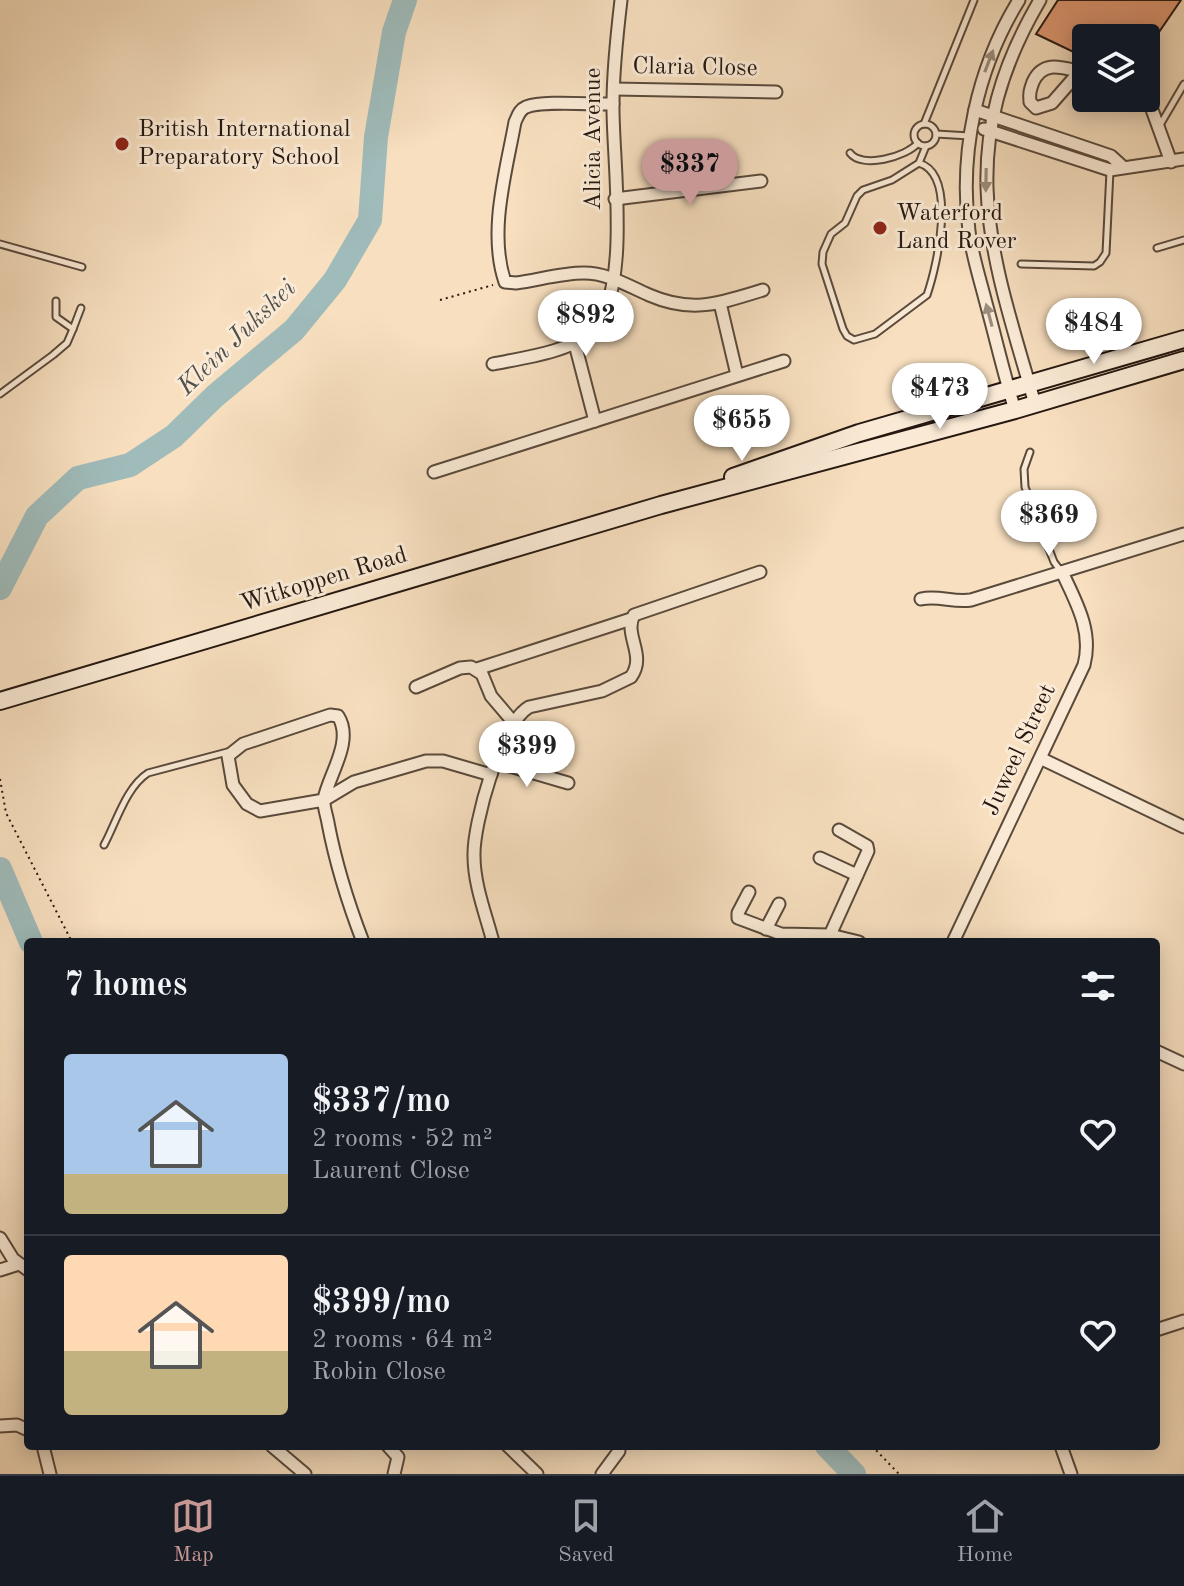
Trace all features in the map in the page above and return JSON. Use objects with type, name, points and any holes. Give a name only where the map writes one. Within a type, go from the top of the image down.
[{"type":"main road","name":"Witkoppen Road","points":[[661,505],[848,437],[1184,339]]},
{"type":"main road","name":"Witkoppen Road","points":[[0,701],[661,505],[1015,410],[1184,360]]},
{"type":"street","name":"Alicia Avenue","points":[[575,344],[593,330],[605,315],[615,279],[613,104],[621,0]]},
{"type":"street","points":[[1015,410],[969,232],[967,188],[975,110],[996,44],[1019,0]]},
{"type":"street","points":[[1035,404],[989,234],[985,182],[990,131],[1001,81],[1040,0]]},
{"type":"street","points":[[1055,66],[1084,73],[1048,106],[1036,108],[1030,102],[1035,78],[1044,68],[1055,66]]},
{"type":"street","name":"Claria Close","points":[[614,89],[776,92]]},
{"type":"street","points":[[613,104],[543,105],[520,111],[513,130],[499,228],[499,260],[505,282],[585,273],[615,279],[678,305],[702,306],[763,290]]},
{"type":"street","points":[[975,110],[1111,156],[1123,167]]},
{"type":"street","points":[[1154,112],[1171,162]]},
{"type":"street","points":[[972,131],[990,131],[1110,170],[1184,159]]},
{"type":"street","points":[[615,199],[761,181]]},
{"type":"street","points":[[720,303],[737,375]]},
{"type":"street","points":[[493,364],[575,344],[595,421]]},
{"type":"street","points":[[434,472],[784,361]]},
{"type":"street","points":[[921,599],[971,600],[1184,534]]},
{"type":"street","points":[[416,687],[460,668],[477,669],[631,619],[646,610],[760,572]]},
{"type":"street","name":"Juweel Street","points":[[955,938],[1042,759],[1086,658],[1085,625],[1062,572]]},
{"type":"street","points":[[491,938],[474,857],[496,762],[519,714],[529,707],[602,691],[624,682],[635,671],[638,659],[631,619]]},
{"type":"street","points":[[477,669],[491,696],[514,723]]},
{"type":"street","points":[[362,938],[340,878],[324,800],[335,773],[343,723],[338,716],[330,715],[243,744],[232,751],[227,761],[233,785],[241,799],[254,809],[264,811],[324,800],[354,782],[426,761],[443,761],[491,775]]},
{"type":"street","points":[[1042,759],[1184,827]]},
{"type":"street","points":[[496,762],[568,783]]},
{"type":"street","points":[[830,935],[868,848],[839,830]]},
{"type":"street","points":[[820,858],[857,875]]},
{"type":"street","points":[[749,892],[737,916],[787,935],[842,938]]},
{"type":"street","points":[[766,929],[779,904]]},
{"type":"street","points":[[1160,1053],[1184,1064]]},
{"type":"street","points":[[0,1238],[23,1267]]},
{"type":"street","points":[[0,1270],[23,1267]]},
{"type":"street","points":[[1160,1329],[1184,1321]]},
{"type":"street","points":[[0,1426],[17,1425],[24,1428]]},
{"type":"street","points":[[44,1450],[50,1474]]},
{"type":"street","points":[[277,1450],[305,1474]]},
{"type":"street","points":[[392,1450],[398,1457],[398,1468],[394,1474]]},
{"type":"street","points":[[512,1450],[532,1473]]},
{"type":"street","points":[[1062,1450],[1071,1474]]},
{"type":"street","points":[[602,1474],[619,1451]]},
{"type":"lane","points":[[918,143],[915,131],[924,124],[974,0]]},
{"type":"lane","points":[[1160,125],[1184,84]]},
{"type":"lane","points":[[924,124],[932,127],[936,134]]},
{"type":"lane","points":[[936,134],[972,131]]},
{"type":"lane","points":[[919,163],[932,170],[939,184],[943,226],[927,295],[875,334],[854,340],[843,329],[824,272],[823,252],[831,234],[845,223],[857,196],[863,190],[892,180],[919,163],[926,146],[933,142],[936,134]]},
{"type":"lane","points":[[918,143],[926,146]]},
{"type":"lane","points":[[850,153],[854,159],[862,161],[905,153],[918,143]]},
{"type":"lane","points":[[1021,264],[1094,266],[1100,262],[1106,253],[1110,170]]},
{"type":"lane","points":[[1157,248],[1184,240]]},
{"type":"lane","points":[[0,244],[82,267]]},
{"type":"lane","points":[[56,301],[56,317],[73,329]]},
{"type":"lane","points":[[0,394],[67,343],[81,308]]},
{"type":"lane","points":[[1030,452],[1024,469],[1025,487],[1054,562],[1062,572]]},
{"type":"lane","points":[[104,845],[142,777],[232,751]]},
{"type":"path","points":[[440,300],[505,282]]},
{"type":"path","points":[[0,779],[6,813],[70,938]]},
{"type":"path","points":[[876,1450],[899,1474]]},
{"type":"building","points":[[1058,0],[1181,0],[1160,31],[1160,24],[1072,24],[1072,51],[1036,34]]},
{"type":"waterway","name":"Klein Jukskei","points":[[0,588],[37,516],[78,478],[130,465],[174,436],[215,396],[294,330],[335,280],[370,220],[376,137],[394,32],[405,0]]},
{"type":"waterway","name":"Klein Jukskei","points":[[0,869],[29,938]]},
{"type":"waterway","name":"Klein Jukskei","points":[[831,1450],[854,1474]]},
{"type":"place","name":"British International Preparatory School","points":[[122,144]]},
{"type":"place","name":"Waterford Land Rover","points":[[880,228]]}]
